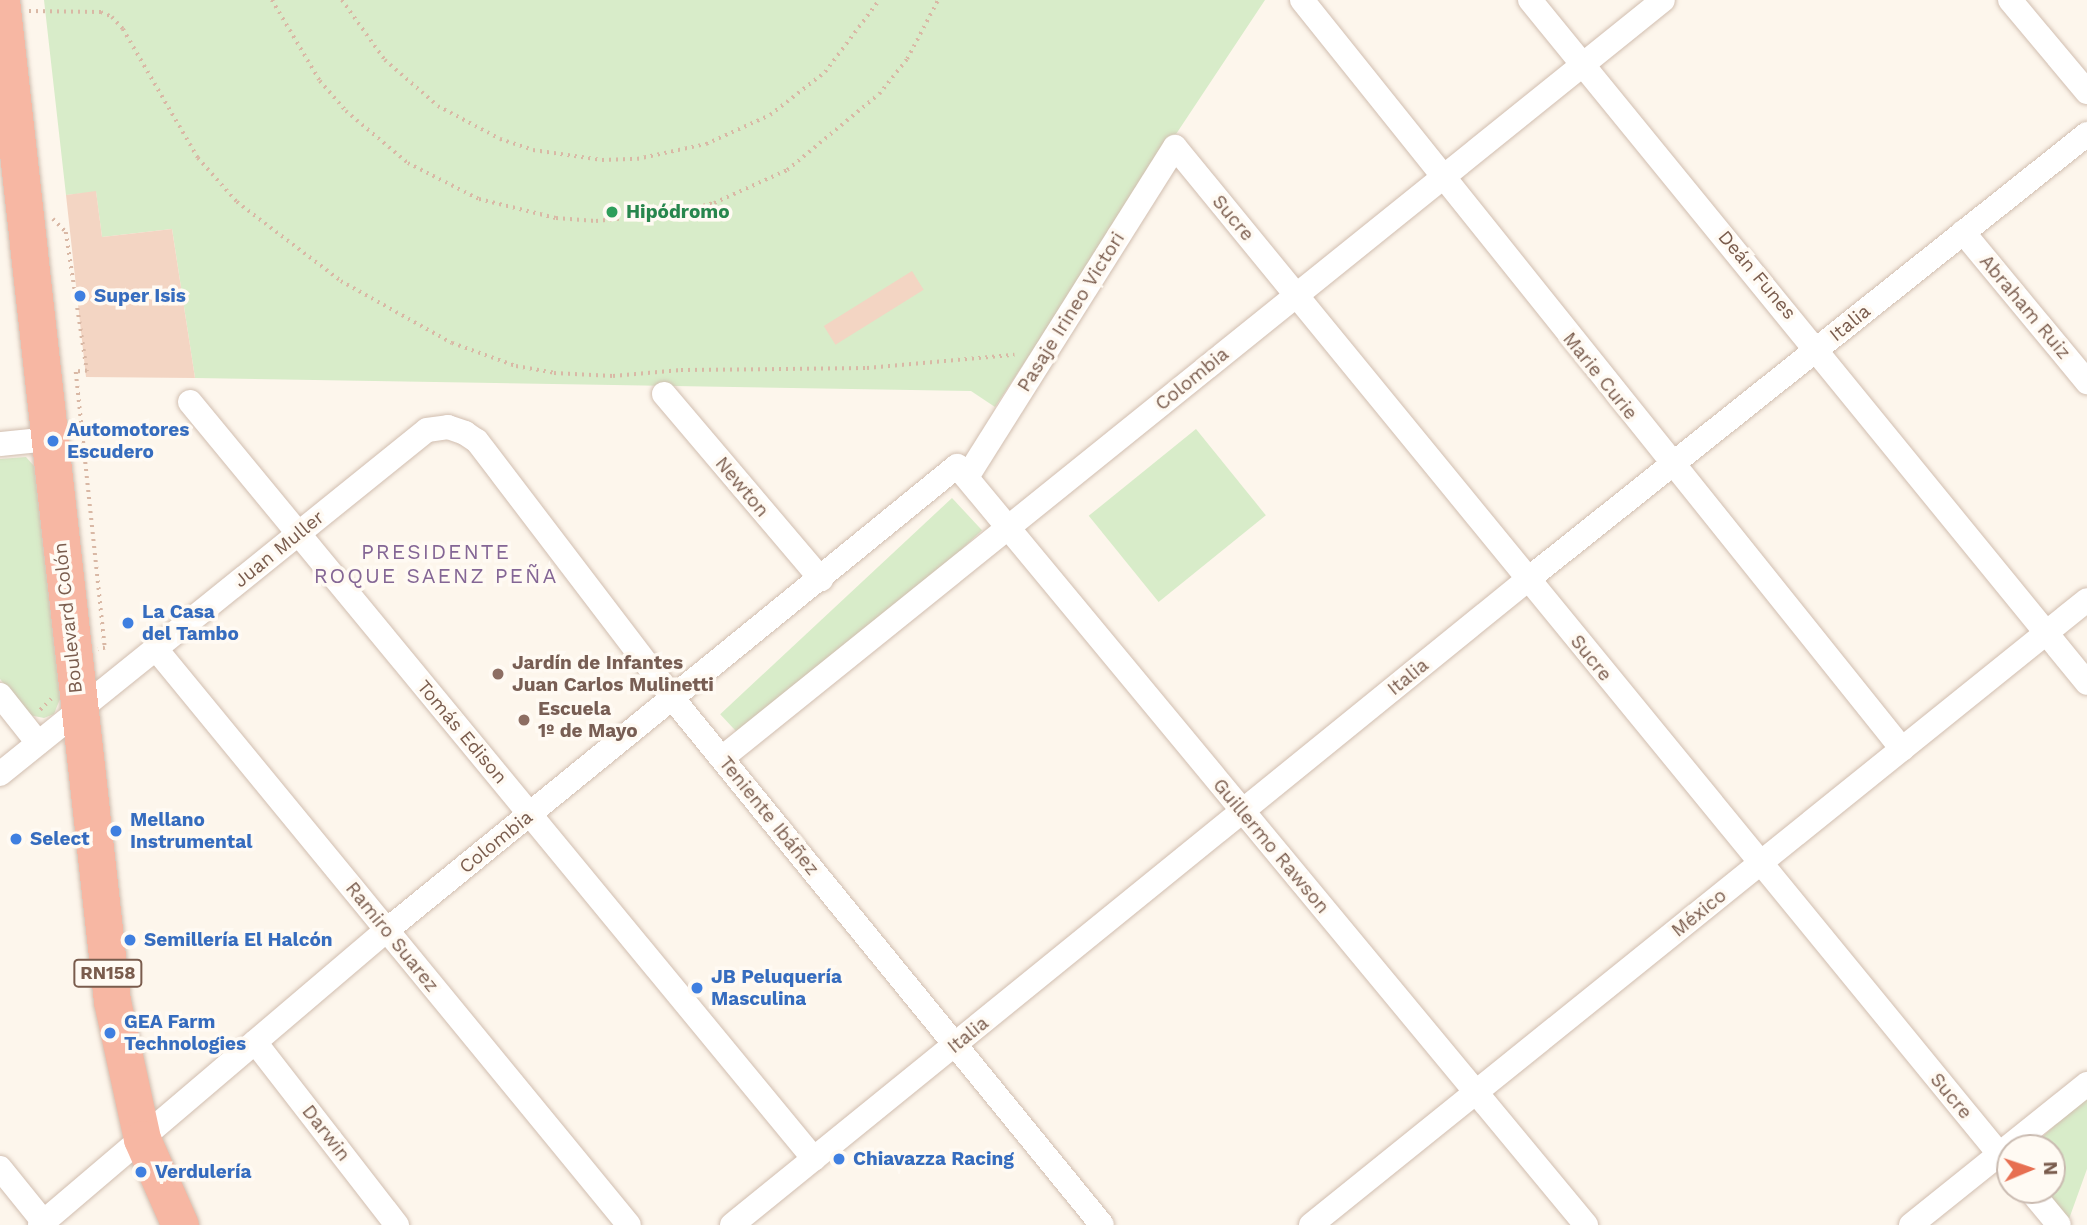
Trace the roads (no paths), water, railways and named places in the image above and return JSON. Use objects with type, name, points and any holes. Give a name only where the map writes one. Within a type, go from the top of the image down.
[{"type":"highway","name":"Boulevard Colón","points":[[20,10],[7,122],[49,439],[69,701],[112,1001],[142,1139],[180,1225]]},
{"type":"street","name":"Marie Curie","points":[[1302,0],[1442,179],[1902,749]]},
{"type":"street","name":"Deán Funes","points":[[1530,0],[1818,348],[2087,683]]},
{"type":"street","name":"Colombia","points":[[722,758],[1663,0]]},
{"type":"street","points":[[2011,0],[2087,92]]},
{"type":"street","name":"Italia","points":[[732,1225],[1527,580],[2087,134]]},
{"type":"street","name":"Sucre","points":[[1175,147],[1759,865],[1996,1150]]},
{"type":"street","name":"Pasaje Irineo Victori","points":[[962,471],[1175,147]]},
{"type":"street","name":"Abraham Ruiz","points":[[1963,232],[2087,382]]},
{"type":"street","name":"Newton","points":[[664,394],[821,579]]},
{"type":"street","name":"Tomás Edison","points":[[190,402],[814,1160]]},
{"type":"street","name":"Teniente Ibáñez","points":[[427,430],[448,427],[477,441],[674,700],[1102,1225]]},
{"type":"street","name":"Juan Muller","points":[[0,774],[38,743],[69,701],[156,649],[427,430]]},
{"type":"street","points":[[0,444],[49,439]]},
{"type":"street","name":"Colombia","points":[[43,1224],[387,930],[821,579],[962,471]]},
{"type":"street","name":"Guillermo Rawson","points":[[962,471],[1586,1225]]},
{"type":"street","name":"México","points":[[1311,1225],[2087,600]]},
{"type":"street","name":"Ramiro Suarez","points":[[156,649],[629,1225]]},
{"type":"street","points":[[0,695],[38,743]]},
{"type":"street","name":"Darwin","points":[[254,1042],[397,1225]]},
{"type":"street","points":[[2032,1134],[2087,1084]]},
{"type":"street","points":[[1912,1225],[1996,1166]]},
{"type":"street","points":[[0,1168],[43,1224]]},
{"type":"street","points":[[2041,1204],[2059,1225]]},
{"type":"place","name":"Hipódromo","points":[[612,212]]},
{"type":"place","name":"Super Isis","points":[[80,296]]},
{"type":"place","name":"Automotores Escudero","points":[[53,441]]},
{"type":"place","name":"La Casa del Tambo","points":[[128,623]]},
{"type":"place","name":"Jardín de Infantes Juan Carlos Mulinetti","points":[[498,674]]},
{"type":"place","name":"Escuela 1º de Mayo","points":[[524,720]]},
{"type":"place","name":"Mellano Instrumental","points":[[116,831]]},
{"type":"place","name":"Select","points":[[16,839]]},
{"type":"place","name":"Semillería El Halcón","points":[[130,940]]},
{"type":"place","name":"JB Peluquería Masculina","points":[[697,988]]},
{"type":"place","name":"GEA Farm Technologies","points":[[110,1033]]},
{"type":"place","name":"Chiavazza Racing","points":[[839,1159]]},
{"type":"place","name":"Verdulería","points":[[141,1172]]},
{"type":"district","name":"PRESIDENTE ROQUE SAENZ PEÑA","points":[[436,564]]}]
